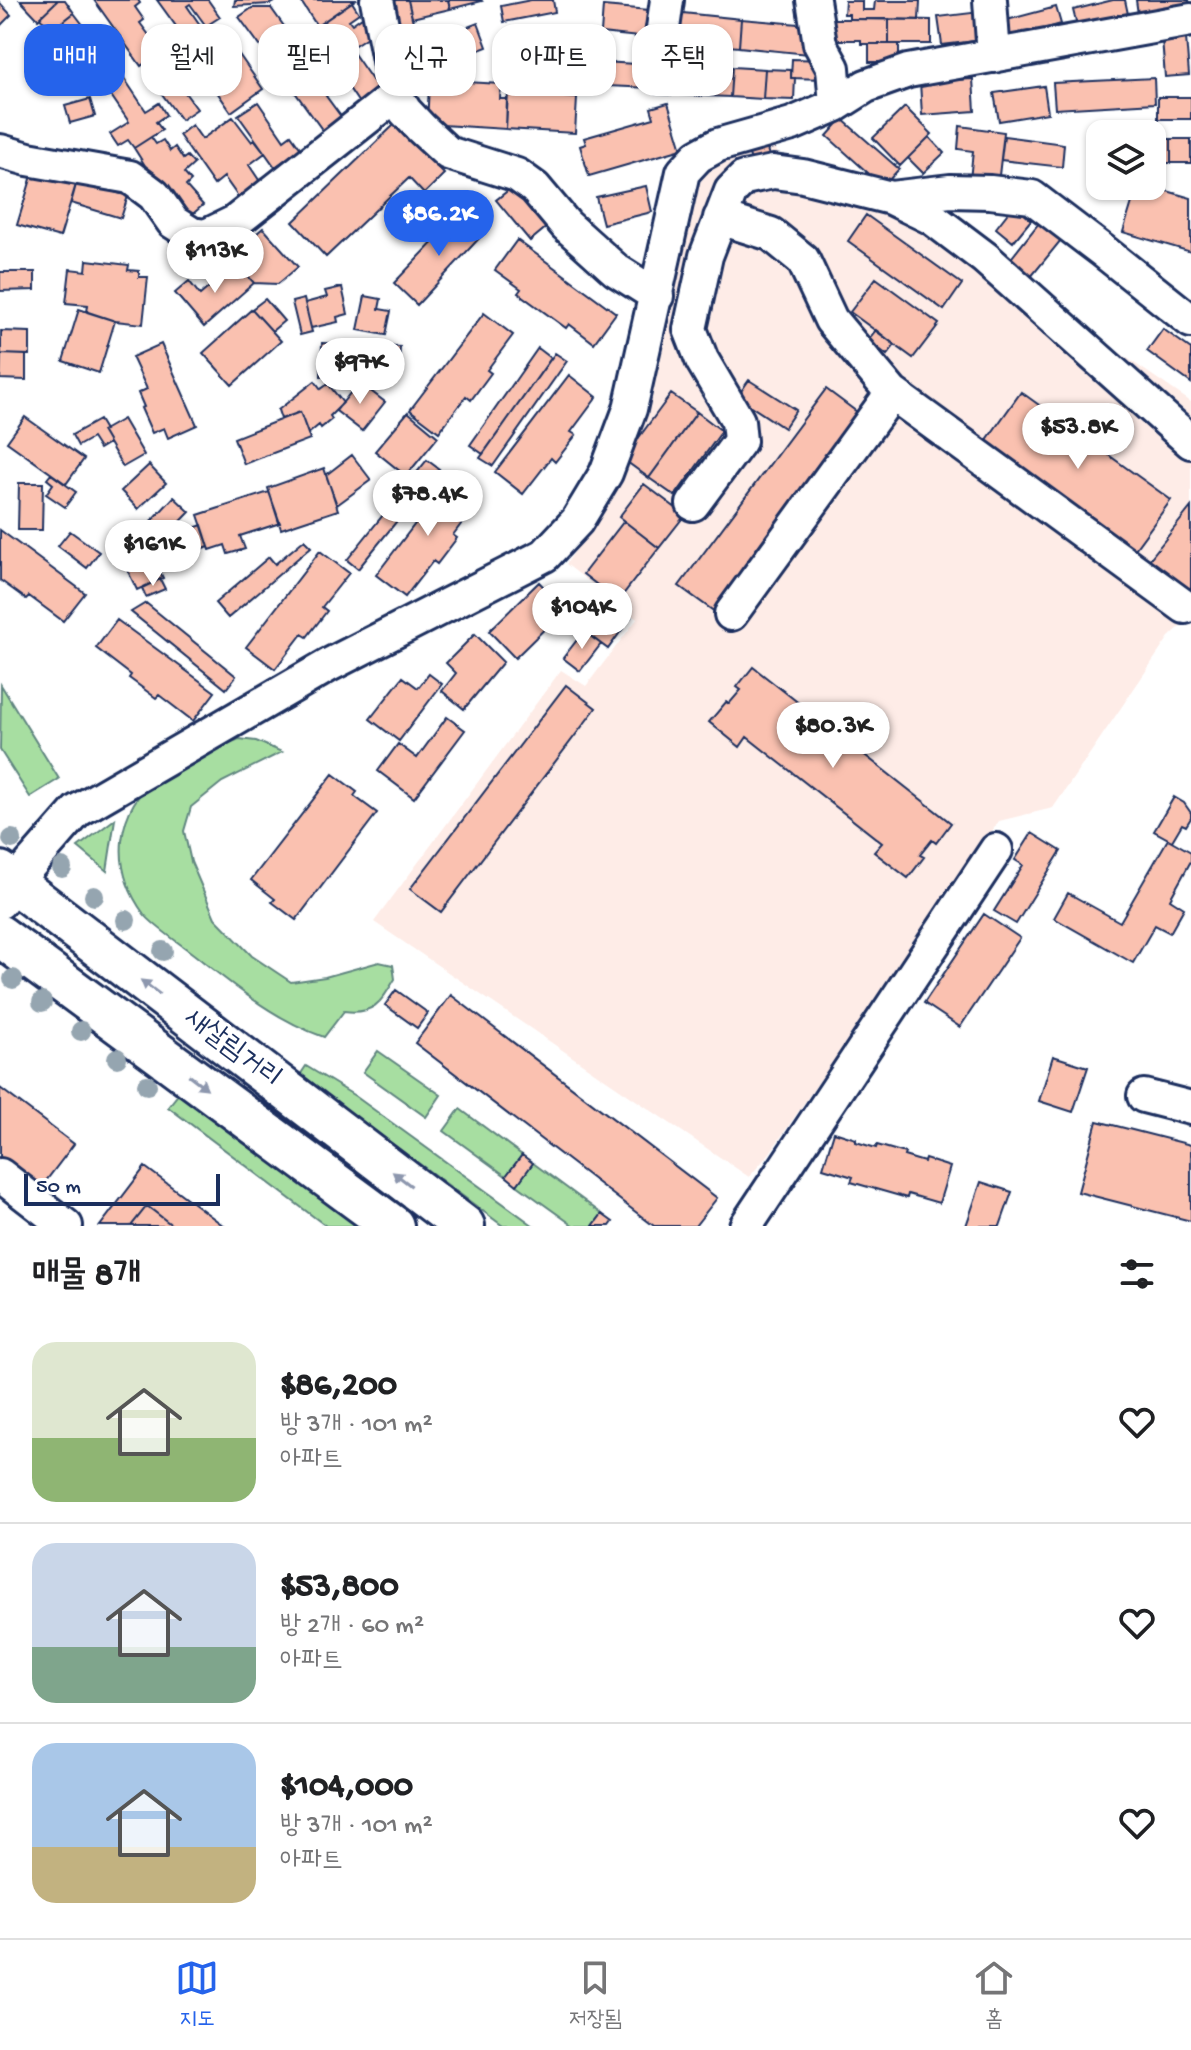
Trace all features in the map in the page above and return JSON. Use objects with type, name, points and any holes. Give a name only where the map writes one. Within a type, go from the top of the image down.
[{"type":"main road","name":"새살림거리","points":[[5,886],[464,1226]]},
{"type":"main road","name":"새살림거리","points":[[0,936],[393,1226]]},
{"type":"street","points":[[377,0],[382,24]]},
{"type":"street","points":[[664,24],[667,0]]},
{"type":"street","points":[[813,0],[820,44],[833,68],[836,105]]},
{"type":"street","points":[[990,0],[994,56]]},
{"type":"street","points":[[5,886],[77,811],[329,665],[545,555],[577,521],[606,473],[630,409],[683,172],[698,156],[718,145],[792,124],[836,105],[866,86],[908,71],[1191,20]]},
{"type":"street","points":[[0,151],[130,177],[154,195],[173,222],[192,234],[206,236],[235,222],[395,96]]},
{"type":"street","points":[[397,96],[405,111],[448,153],[517,175],[535,188],[566,225],[616,270],[666,329],[690,329]]},
{"type":"street","points":[[693,504],[740,441],[738,421],[702,360],[690,329],[706,256],[731,191],[744,178],[773,172],[803,176],[891,198],[932,218],[985,258],[1191,442]]},
{"type":"street","points":[[891,198],[950,191],[1032,197],[1191,321]]},
{"type":"street","points":[[720,218],[771,234],[803,260],[831,320],[892,393],[1185,607]]},
{"type":"street","points":[[731,614],[892,393]]},
{"type":"street","points":[[746,1226],[996,850]]},
{"type":"street","points":[[1144,1096],[1191,1108]]},
{"type":"street","points":[[0,1175],[66,1226]]},
{"type":"shaded area","points":[[771,139],[782,162],[853,181],[1027,289],[1191,402],[1191,617],[1169,637],[1053,808],[999,821],[769,1154],[749,1177],[374,922],[561,670],[586,686],[637,619],[566,564],[601,514],[621,454],[696,172]]},
{"type":"green space","points":[[1,685],[59,779],[30,797],[0,750]]},
{"type":"green space","points":[[239,739],[256,741],[282,752],[222,782],[191,807],[184,831],[191,862],[215,918],[252,956],[291,982],[325,977],[379,962],[393,965],[395,979],[381,1000],[370,1009],[344,1011],[324,1037],[260,1004],[163,931],[144,914],[126,878],[122,840],[126,822],[145,788],[178,764]]},
{"type":"green space","points":[[115,819],[107,871],[78,847]]},
{"type":"green space","points":[[378,1051],[441,1095],[426,1117],[363,1072]]},
{"type":"green space","points":[[306,1066],[355,1096],[534,1226],[503,1226],[300,1075]]},
{"type":"green space","points":[[180,1092],[357,1226],[326,1226],[168,1107]]},
{"type":"green space","points":[[460,1109],[522,1155],[506,1176],[444,1131]]},
{"type":"green space","points":[[533,1163],[602,1214],[593,1226],[574,1226],[517,1185]]},
{"type":"building","points":[[20,0],[58,0],[38,19]]},
{"type":"building","points":[[58,0],[65,0],[74,13],[60,24],[46,24],[40,17]]},
{"type":"building","points":[[94,0],[138,0],[140,3],[135,7],[144,20],[140,23],[141,66],[125,44],[125,24],[111,24]]},
{"type":"building","points":[[157,0],[208,0],[220,17],[205,24],[190,4],[187,6],[199,24],[174,24]]},
{"type":"building","points":[[235,0],[278,0],[270,4],[234,6]]},
{"type":"building","points":[[300,0],[355,0],[320,24],[316,24]]},
{"type":"building","points":[[384,0],[408,0],[414,24],[390,24]]},
{"type":"building","points":[[408,0],[448,0],[450,9],[412,18]]},
{"type":"building","points":[[448,0],[481,0],[482,1],[450,9]]},
{"type":"building","points":[[531,0],[553,0],[555,12],[504,22],[501,6]]},
{"type":"building","points":[[1125,0],[1128,14],[1077,26],[1073,10]]},
{"type":"building","points":[[1136,0],[1189,0],[1190,6],[1138,14]]},
{"type":"building","points":[[845,1],[862,1],[862,10],[874,10],[875,1],[920,1],[919,20],[849,19],[849,14],[844,14]]},
{"type":"building","points":[[352,2],[359,13],[349,20],[352,24],[320,24]]},
{"type":"building","points":[[0,3],[11,15],[0,26]]},
{"type":"building","points":[[603,6],[661,11],[660,24],[632,24],[632,36],[616,35],[616,24],[602,24]]},
{"type":"building","points":[[1056,7],[1061,24],[1008,39],[1003,21]]},
{"type":"building","points":[[252,8],[271,8],[282,24],[258,24],[258,43],[239,17]]},
{"type":"building","points":[[988,11],[992,39],[942,45],[938,17]]},
{"type":"building","points":[[673,12],[741,19],[739,47],[733,46],[733,24],[672,24]]},
{"type":"building","points":[[74,13],[82,24],[60,24]]},
{"type":"building","points":[[362,17],[373,33],[359,42],[359,24],[352,24]]},
{"type":"building","points":[[741,19],[810,25],[808,54],[739,47]]},
{"type":"building","points":[[825,19],[889,19],[889,44],[824,40]]},
{"type":"building","points":[[889,19],[931,20],[931,44],[889,44]]},
{"type":"building","points":[[478,23],[487,47],[476,51],[476,24]]},
{"type":"building","points":[[1186,38],[1189,75],[1165,77],[1162,39]]},
{"type":"building","points":[[869,44],[899,44],[899,62],[869,62]]},
{"type":"building","points":[[242,59],[258,82],[258,93],[231,112],[220,96],[242,96]]},
{"type":"building","points":[[792,59],[825,60],[824,79],[791,78]]},
{"type":"building","points":[[359,61],[375,84],[375,93],[359,103],[354,96],[359,96]]},
{"type":"building","points":[[616,63],[632,64],[632,87],[616,86]]},
{"type":"building","points":[[733,67],[765,69],[763,99],[730,97],[733,96]]},
{"type":"building","points":[[765,69],[791,70],[791,78],[795,78],[794,100],[763,99]]},
{"type":"building","points":[[1154,78],[1155,103],[1055,109],[1053,83]]},
{"type":"building","points":[[973,79],[975,111],[922,115],[920,82]]},
{"type":"building","points":[[125,80],[146,111],[159,103],[166,115],[156,122],[162,130],[134,148],[128,140],[118,146],[110,134],[129,122],[111,96],[125,96]]},
{"type":"building","points":[[476,83],[492,84],[492,96],[507,99],[506,129],[427,124],[428,96],[476,96]]},
{"type":"building","points":[[1044,86],[1048,113],[999,121],[994,93]]},
{"type":"building","points":[[163,96],[188,96],[197,109],[181,120]]},
{"type":"building","points":[[298,96],[326,96],[345,122],[326,135]]},
{"type":"building","points":[[508,96],[577,98],[575,133],[506,129]]},
{"type":"building","points":[[1158,97],[1191,97],[1191,119],[1158,119]]},
{"type":"building","points":[[90,99],[95,116],[70,123],[65,106]]},
{"type":"building","points":[[258,102],[284,140],[291,135],[301,149],[275,167],[238,115]]},
{"type":"building","points":[[668,103],[682,149],[589,176],[580,146],[586,144],[584,138],[654,118],[651,108]]},
{"type":"building","points":[[905,107],[932,134],[900,166],[873,138]]},
{"type":"building","points":[[233,117],[252,142],[255,140],[265,153],[249,165],[261,183],[239,198],[224,177],[214,185],[179,135],[192,125],[202,139]]},
{"type":"building","points":[[842,119],[899,169],[888,181],[877,181],[827,136]]},
{"type":"building","points":[[395,124],[444,174],[424,194],[409,178],[326,257],[293,222]]},
{"type":"building","points":[[960,126],[1004,132],[998,184],[970,180],[973,151],[958,149]]},
{"type":"building","points":[[1004,136],[1064,144],[1062,167],[1001,160]]},
{"type":"building","points":[[151,137],[156,144],[163,140],[170,151],[175,147],[183,159],[187,156],[194,164],[184,173],[191,181],[186,186],[203,205],[187,219],[156,183],[134,148]]},
{"type":"building","points":[[929,137],[944,153],[923,173],[908,158]]},
{"type":"building","points":[[1166,139],[1171,139],[1171,163],[1166,163]]},
{"type":"building","points":[[1171,139],[1191,139],[1191,163],[1171,163]]},
{"type":"building","points":[[766,146],[771,162],[754,168],[748,152]]},
{"type":"building","points":[[34,169],[77,181],[60,237],[17,225]]},
{"type":"building","points":[[77,181],[128,196],[121,218],[71,203]]},
{"type":"building","points":[[515,185],[548,226],[530,241],[496,200]]},
{"type":"building","points":[[646,186],[652,212],[603,224],[596,197]]},
{"type":"building","points":[[1166,191],[1191,198],[1191,252],[1123,232],[1133,200],[1166,200]]},
{"type":"building","points":[[1014,205],[1031,220],[1013,242],[996,228]]},
{"type":"building","points":[[463,211],[485,232],[417,305],[394,283]]},
{"type":"building","points":[[866,215],[962,284],[944,310],[848,241]]},
{"type":"building","points":[[1039,223],[1061,240],[1026,283],[1005,266]]},
{"type":"building","points":[[263,228],[298,267],[278,284],[254,283],[230,256]]},
{"type":"building","points":[[517,240],[616,313],[594,343],[569,324],[566,328],[518,293],[521,289],[495,270]]},
{"type":"building","points":[[224,248],[237,263],[221,276],[209,262]]},
{"type":"building","points":[[87,260],[129,265],[128,270],[139,271],[139,277],[148,277],[143,324],[115,321],[87,312],[88,305],[66,303],[70,269],[86,271]]},
{"type":"building","points":[[237,263],[254,283],[204,327],[175,293],[189,281],[200,295]]},
{"type":"building","points":[[0,272],[35,272],[35,290],[0,291]]},
{"type":"building","points":[[876,278],[939,324],[913,358],[850,312]]},
{"type":"building","points":[[342,287],[348,314],[337,317],[338,322],[311,328],[305,303],[327,297],[325,291]]},
{"type":"building","points":[[365,296],[381,299],[379,309],[391,311],[386,335],[358,330]]},
{"type":"building","points":[[265,299],[284,321],[272,331],[252,309]]},
{"type":"building","points":[[304,299],[312,332],[300,335],[292,302]]},
{"type":"building","points":[[79,309],[115,321],[99,373],[63,361]]},
{"type":"building","points":[[252,309],[281,341],[232,385],[203,353]]},
{"type":"building","points":[[484,313],[513,335],[487,370],[491,373],[471,400],[466,396],[439,432],[410,410]]},
{"type":"building","points":[[1163,329],[1191,349],[1191,383],[1147,351]]},
{"type":"building","points":[[876,330],[895,345],[887,355],[868,340]]},
{"type":"building","points":[[1,331],[30,332],[30,355],[1,354]]},
{"type":"building","points":[[322,343],[400,347],[398,379],[321,376]]},
{"type":"building","points":[[161,344],[197,425],[168,438],[164,428],[152,433],[138,393],[147,389],[132,357]]},
{"type":"building","points":[[538,348],[551,358],[483,454],[470,445]]},
{"type":"building","points":[[555,353],[567,361],[493,466],[480,458]]},
{"type":"building","points":[[1,354],[26,355],[26,380],[0,379]]},
{"type":"building","points":[[569,375],[597,397],[571,432],[576,435],[555,462],[551,458],[523,494],[495,472]]},
{"type":"building","points":[[749,380],[796,410],[784,428],[737,397]]},
{"type":"building","points":[[315,381],[321,389],[328,384],[343,403],[330,416],[332,419],[308,434],[300,412],[281,419],[278,410]]},
{"type":"building","points":[[359,382],[385,402],[362,431],[336,411]]},
{"type":"building","points":[[826,389],[861,415],[715,612],[679,586]]},
{"type":"building","points":[[1021,392],[1171,500],[1135,549],[986,441]]},
{"type":"building","points":[[671,394],[697,412],[649,478],[623,459]]},
{"type":"building","points":[[300,412],[310,439],[244,464],[234,438]]},
{"type":"building","points":[[408,412],[438,437],[406,476],[375,451]]},
{"type":"building","points":[[697,412],[722,431],[675,496],[649,478]]},
{"type":"building","points":[[25,417],[84,459],[66,484],[7,442]]},
{"type":"building","points":[[123,419],[144,455],[123,467],[102,431]]},
{"type":"building","points":[[99,420],[109,443],[99,449],[92,438],[78,446],[72,435]]},
{"type":"building","points":[[352,455],[371,480],[337,505],[326,475]]},
{"type":"building","points":[[427,460],[439,469],[358,569],[347,560]]},
{"type":"building","points":[[149,465],[166,483],[138,509],[121,491]]},
{"type":"building","points":[[324,468],[338,510],[281,529],[268,488]]},
{"type":"building","points":[[51,474],[76,492],[65,507],[46,494],[53,484],[47,479]]},
{"type":"building","points":[[450,478],[479,500],[453,535],[457,538],[437,564],[433,561],[405,597],[376,575]]},
{"type":"building","points":[[19,483],[43,483],[42,530],[18,530]]},
{"type":"building","points":[[644,484],[685,515],[659,548],[619,517]]},
{"type":"building","points":[[269,492],[280,523],[240,536],[245,549],[228,554],[225,545],[210,550],[198,515]]},
{"type":"building","points":[[174,497],[190,512],[161,542],[146,527]]},
{"type":"building","points":[[1191,507],[1191,601],[1145,565]]},
{"type":"building","points":[[624,521],[659,548],[618,601],[583,574]]},
{"type":"building","points":[[202,525],[209,547],[181,556],[174,535]]},
{"type":"building","points":[[0,530],[85,593],[63,621],[29,596],[26,599],[0,580]]},
{"type":"building","points":[[70,531],[99,552],[87,568],[58,546]]},
{"type":"building","points":[[144,538],[163,578],[137,590],[118,551]]},
{"type":"building","points":[[304,540],[311,547],[228,618],[215,603],[269,557],[275,564]]},
{"type":"building","points":[[320,551],[349,573],[322,607],[327,611],[307,637],[302,634],[275,669],[246,647]]},
{"type":"building","points":[[160,579],[165,589],[146,597],[142,588]]},
{"type":"building","points":[[539,582],[565,609],[515,658],[489,631]]},
{"type":"building","points":[[601,596],[631,617],[608,649],[578,627]]},
{"type":"building","points":[[146,603],[236,676],[226,689],[131,612]]},
{"type":"building","points":[[117,620],[215,692],[193,721],[159,695],[156,698],[129,678],[131,675],[96,648]]},
{"type":"building","points":[[584,631],[601,644],[580,671],[563,658]]},
{"type":"building","points":[[475,634],[503,662],[464,709],[442,691],[456,673],[446,663]]},
{"type":"building","points":[[753,667],[951,823],[936,843],[932,840],[920,855],[924,857],[908,878],[874,852],[882,843],[747,737],[740,747],[709,722],[741,690],[737,687]]},
{"type":"building","points":[[429,674],[442,684],[399,741],[370,719],[403,677],[418,688]]},
{"type":"building","points":[[566,685],[596,708],[441,912],[410,889]]},
{"type":"building","points":[[447,717],[465,730],[414,798],[378,771],[398,744],[417,758]]},
{"type":"building","points":[[333,774],[357,792],[354,796],[377,813],[296,920],[272,902],[275,899],[251,880]]},
{"type":"building","points":[[1174,797],[1184,803],[1191,818],[1186,826],[1182,824],[1172,841],[1154,831]]},
{"type":"building","points":[[1032,833],[1061,851],[1016,924],[994,911],[1023,865],[1015,860]]},
{"type":"building","points":[[1168,839],[1191,852],[1191,861],[1170,899],[1184,908],[1170,933],[1155,925],[1133,963],[1054,918],[1068,893],[1120,922]]},
{"type":"building","points":[[984,914],[1020,938],[960,1027],[924,1003]]},
{"type":"building","points":[[396,990],[428,1013],[417,1028],[385,1005]]},
{"type":"building","points":[[451,995],[717,1198],[695,1226],[654,1226],[415,1043]]},
{"type":"building","points":[[1053,1056],[1088,1067],[1073,1112],[1039,1101]]},
{"type":"building","points":[[0,1088],[74,1144],[39,1190],[0,1160]]},
{"type":"building","points":[[1097,1121],[1191,1145],[1191,1221],[1078,1192]]},
{"type":"building","points":[[834,1132],[856,1139],[856,1142],[876,1148],[877,1145],[905,1153],[904,1156],[950,1167],[939,1203],[908,1194],[907,1198],[851,1182],[853,1177],[823,1168]]},
{"type":"building","points":[[522,1155],[533,1163],[517,1185],[506,1176]]},
{"type":"building","points":[[145,1167],[224,1226],[173,1226],[147,1206],[131,1226],[100,1226]]},
{"type":"building","points":[[981,1182],[1012,1192],[1000,1226],[966,1226]]},
{"type":"building","points":[[147,1206],[173,1226],[131,1226]]},
{"type":"building","points":[[602,1214],[613,1222],[610,1226],[593,1226]]}]
